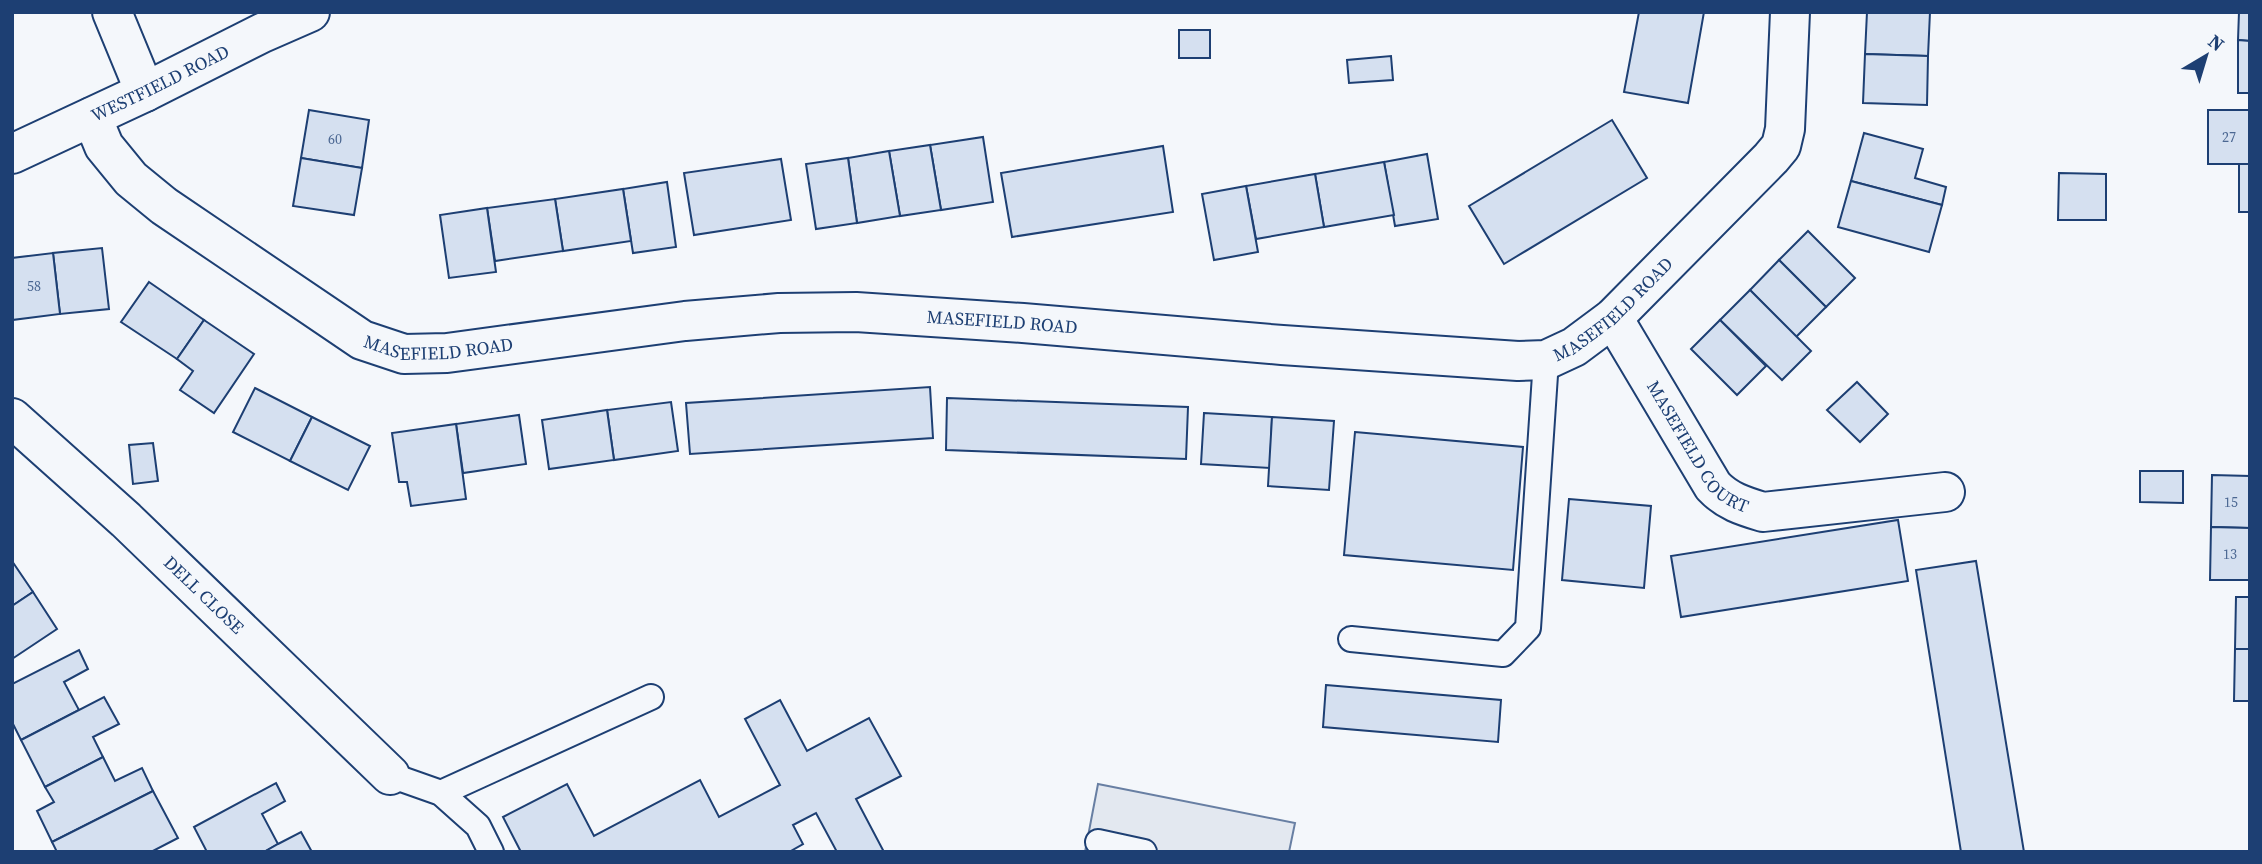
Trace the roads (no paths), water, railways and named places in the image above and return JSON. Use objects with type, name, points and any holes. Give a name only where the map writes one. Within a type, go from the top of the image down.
[{"type":"street","points":[[112,12],[145,92]]},
{"type":"street","name":"WESTFIELD ROAD","points":[[12,154],[310,12]]},
{"type":"street","name":"MASEFIELD ROAD","points":[[92,117],[104,146],[131,179],[164,206],[362,340],[404,354],[447,353],[685,321],[779,313],[856,312],[1282,345],[1518,361],[1546,360],[1574,347],[1613,318],[1780,146],[1785,130],[1790,12]]},
{"type":"street","name":"MASEFIELD COURT","points":[[1613,318],[1713,486],[1737,505],[1763,512],[1945,492]]},
{"type":"street","name":"DELL CLOSE","points":[[12,418],[126,520],[390,775]]},
{"type":"lane","points":[[1351,639],[1503,654],[1528,628],[1546,360]]},
{"type":"lane","points":[[441,793],[651,697]]},
{"type":"lane","points":[[390,775],[441,793],[478,826],[491,852]]},
{"type":"lane","points":[[1098,842],[1144,852]]}]
